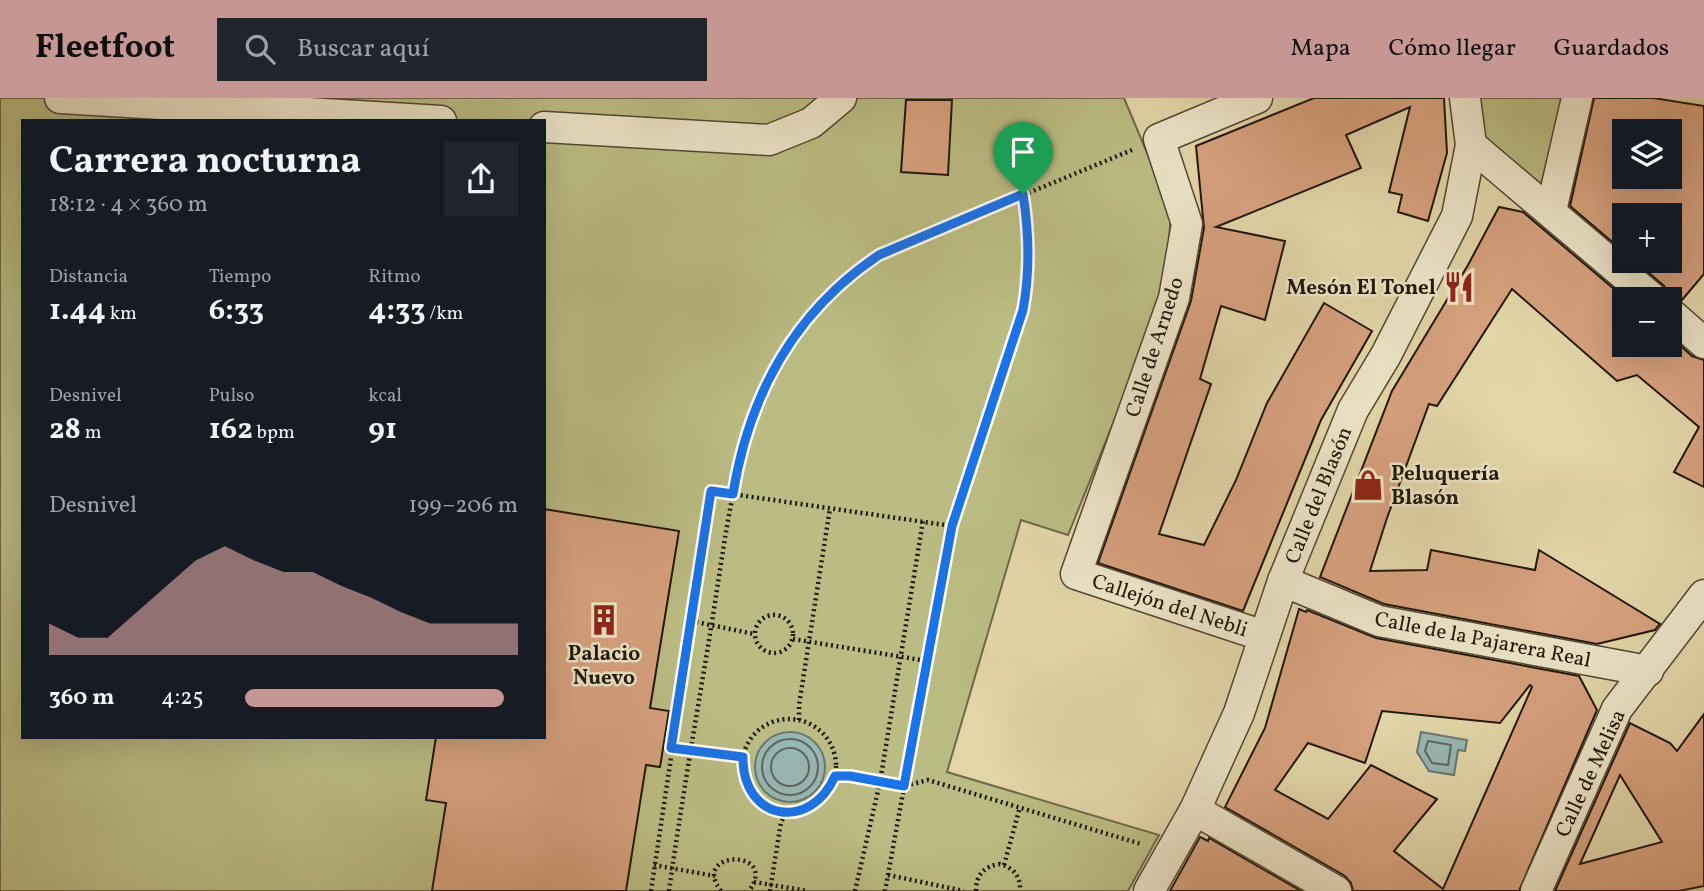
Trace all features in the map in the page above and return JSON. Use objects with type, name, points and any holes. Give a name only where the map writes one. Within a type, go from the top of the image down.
[{"type":"street","points":[[60,98],[408,119]]},
{"type":"street","points":[[546,127],[769,140],[811,123],[841,98]]},
{"type":"street","points":[[1159,139],[1257,98]]},
{"type":"street","name":"Calle del Blasón","points":[[1149,891],[1195,810],[1240,713],[1283,581],[1353,410],[1386,355],[1457,216],[1471,145],[1465,98]]},
{"type":"street","points":[[1551,211],[1577,98]]},
{"type":"street","name":"Calle de Arnedo","points":[[1076,574],[1174,298],[1187,224],[1159,139]]},
{"type":"street","points":[[1471,145],[1639,287]]},
{"type":"street","points":[[1682,323],[1704,342]]},
{"type":"street","name":"Callejón del Nebli","points":[[1076,574],[1264,636]]},
{"type":"street","name":"Calle de la Pajarera Real","points":[[1283,581],[1378,621],[1648,671]]},
{"type":"street","name":"Calle de Melisa","points":[[1536,891],[1617,709],[1704,594]]},
{"type":"street","points":[[1195,810],[1336,891]]},
{"type":"path","points":[[669,891],[733,494],[745,439],[771,374],[803,322],[858,269],[879,255],[1159,139]]},
{"type":"path","points":[[885,891],[952,526],[1026,295],[1027,248],[1023,194]]},
{"type":"path","points":[[651,891],[711,491],[952,526]]},
{"type":"path","points":[[799,720],[799,705],[830,508]]},
{"type":"path","points":[[855,891],[880,782],[923,521]]},
{"type":"path","points":[[777,615],[792,625],[793,639],[788,649],[769,653],[758,645],[754,634],[760,621],[765,617],[777,615]]},
{"type":"path","points":[[691,621],[754,634]]},
{"type":"path","points":[[793,639],[927,661]]},
{"type":"path","points":[[784,719],[799,720],[813,725],[825,735],[836,762],[835,776],[828,792],[817,803],[803,810],[787,813],[771,809],[757,800],[747,787],[743,757],[753,737],[770,723],[784,719]]},
{"type":"path","points":[[671,748],[743,757]]},
{"type":"path","points":[[835,776],[850,776],[904,786],[928,780],[1141,844],[1135,856]]},
{"type":"path","points":[[1004,865],[1020,807]]},
{"type":"path","points":[[770,891],[781,822],[787,813]]},
{"type":"path","points":[[721,891],[716,882],[717,869],[726,860],[738,858],[753,868],[754,882],[749,891]]},
{"type":"path","points":[[654,865],[715,876]]},
{"type":"path","points":[[976,891],[977,881],[985,869],[992,865],[1004,865],[1014,870],[1020,891]]},
{"type":"path","points":[[888,876],[964,891]]},
{"type":"path","points":[[754,882],[808,891]]},
{"type":"green space","points":[[0,98],[1124,98],[1171,210],[1166,292],[1068,535],[1021,520],[947,772],[1159,835],[1128,891],[0,891]]},
{"type":"green space","points":[[1471,98],[1565,98],[1545,190],[1478,135]]},
{"type":"water","points":[[783,732],[797,732],[810,738],[819,747],[825,767],[823,780],[815,792],[797,802],[783,802],[770,796],[761,787],[755,774],[755,760],[761,747],[770,738]]},
{"type":"water","points":[[1421,732],[1467,740],[1465,751],[1458,750],[1454,775],[1429,771],[1417,752]]},
{"type":"building","points":[[1314,98],[1444,98],[1447,153],[1428,221],[1398,212],[1402,195],[1389,192],[1410,107],[1346,135],[1361,168],[1216,227],[1285,241],[1265,320],[1221,306],[1200,379],[1211,384],[1159,534],[1204,545],[1236,480],[1267,403],[1324,303],[1372,331],[1321,420],[1243,611],[1098,563],[1191,301],[1204,228],[1196,146]]},
{"type":"building","points":[[1594,98],[1653,98],[1704,106],[1704,274],[1682,300],[1682,287],[1665,287],[1649,273],[1682,273],[1682,203],[1612,203],[1612,242],[1570,206]]},
{"type":"building","points":[[906,100],[952,100],[948,175],[901,172]]},
{"type":"building","points":[[1499,207],[1523,212],[1612,287],[1612,357],[1682,357],[1682,347],[1692,356],[1704,360],[1704,487],[1674,472],[1699,427],[1637,375],[1617,381],[1512,289],[1437,406],[1429,404],[1370,571],[1427,570],[1431,550],[1535,570],[1539,550],[1660,624],[1655,630],[1597,644],[1384,604],[1320,577],[1392,391],[1468,265]]},
{"type":"building","name":"Palacio Nuevo","points":[[546,509],[679,531],[650,708],[669,711],[660,767],[646,765],[626,891],[432,891],[446,803],[426,800],[436,739],[546,739]]},
{"type":"building","points":[[1299,609],[1376,638],[1579,676],[1597,710],[1519,891],[1353,891],[1345,876],[1225,807],[1265,728]],"holes":[[[1530,685],[1532,687],[1443,889],[1394,851],[1437,799],[1371,765],[1328,819],[1275,790],[1308,743],[1365,763],[1382,711],[1500,723]]]},
{"type":"building","points":[[1704,714],[1704,886],[1679,891],[1555,891],[1630,723],[1670,743],[1677,751]],"holes":[[[1620,775],[1662,842],[1580,864]]]},
{"type":"building","points":[[1200,837],[1208,841],[1209,838],[1301,891],[1170,891]]},
{"type":"place","name":"Mesón El Tonel","points":[[1459,287]]},
{"type":"place","name":"Peluquería Blasón","points":[[1368,485]]},
{"type":"place","name":"Palacio Nuevo","points":[[604,620]]},
{"type":"route","points":[[1023,194],[1027,220],[1027,268],[1023,310],[952,526],[904,786],[850,776],[835,776],[828,792],[817,803],[803,810],[787,813],[771,809],[757,800],[747,787],[743,757],[671,748],[711,491],[733,494],[745,439],[757,403],[771,374],[803,322],[823,301],[858,269],[879,255],[1023,194]]}]
